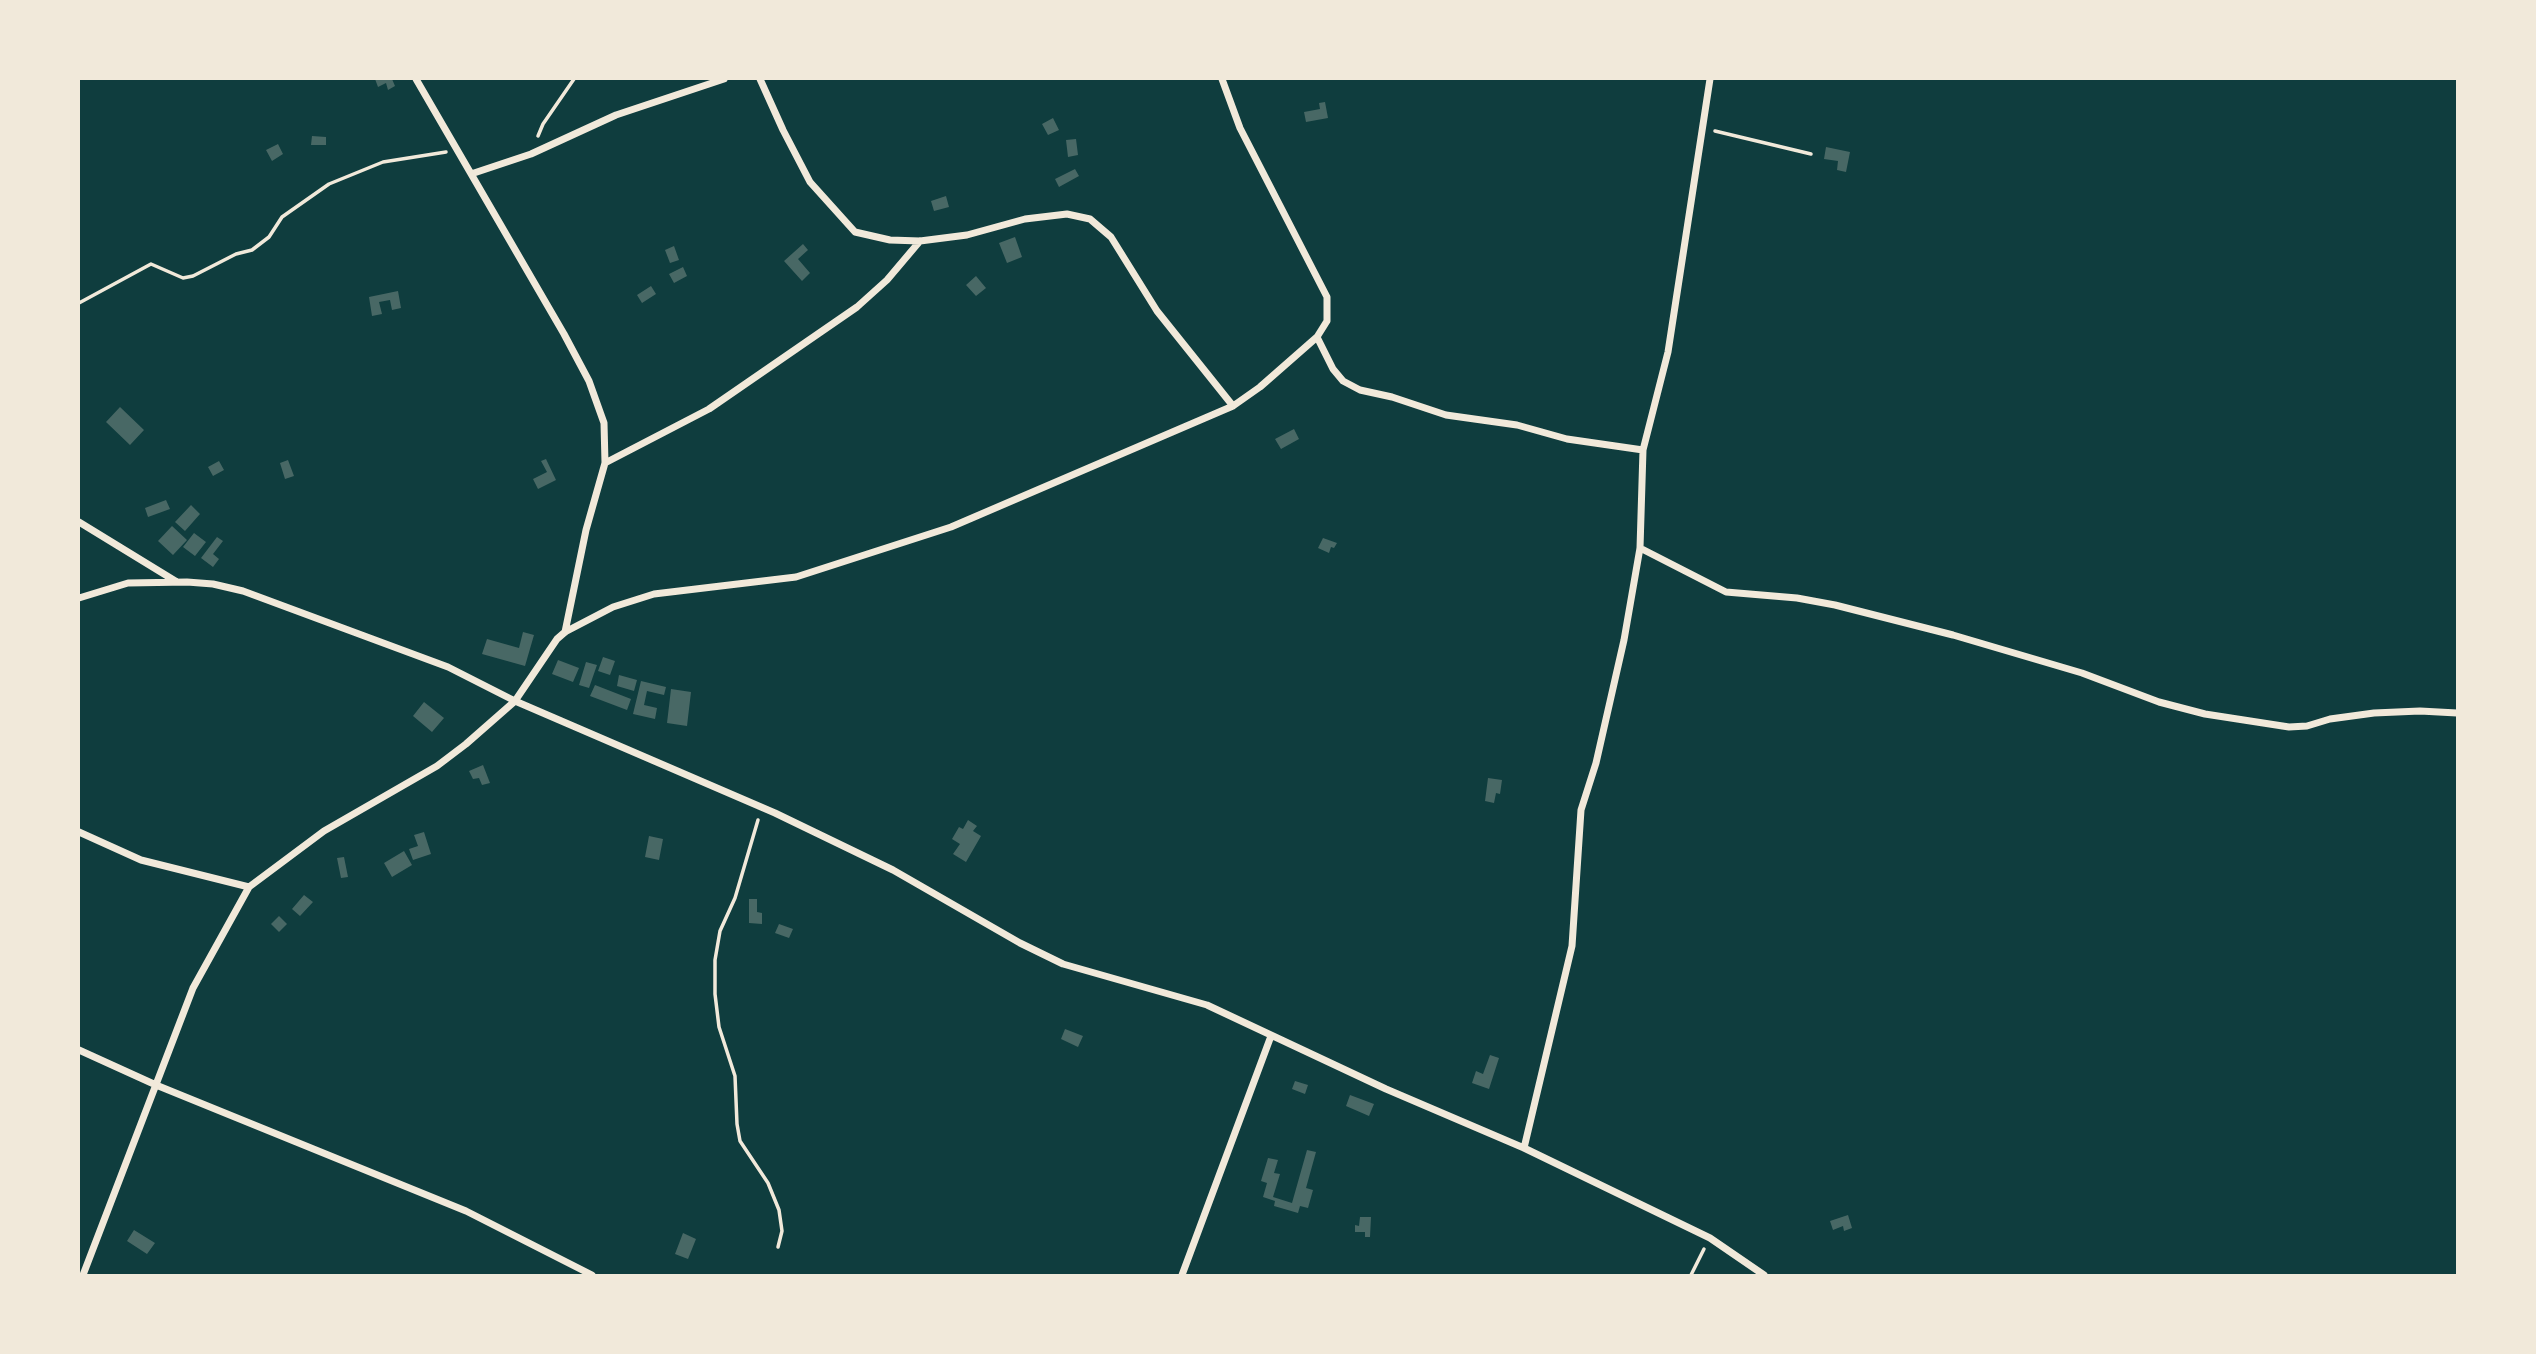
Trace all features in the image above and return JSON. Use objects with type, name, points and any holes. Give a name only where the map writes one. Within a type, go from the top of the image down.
[{"type":"street","points":[[416,79],[589,381],[604,423],[605,463],[586,530],[565,632]]},
{"type":"street","points":[[471,174],[531,154],[616,115],[724,79]]},
{"type":"street","points":[[760,79],[810,182],[855,232],[890,240],[920,241],[967,235],[1035,218],[1067,214],[1090,219],[1111,237],[1157,312],[1233,406]]},
{"type":"street","points":[[83,1275],[193,988],[249,887],[324,831],[437,766],[515,701],[556,639],[565,632],[613,607],[654,594],[796,577],[951,527],[1233,406],[1260,387],[1317,337],[1327,321],[1326,297],[1240,128],[1222,79]]},
{"type":"street","points":[[1524,1148],[1573,946],[1581,810],[1597,763],[1640,548],[1643,450],[1668,352],[1710,79]]},
{"type":"street","points":[[605,463],[709,409],[857,307],[887,280],[920,241]]},
{"type":"street","points":[[1317,337],[1333,369],[1343,381],[1360,390],[1392,397],[1447,415],[1517,425],[1567,439],[1643,450]]},
{"type":"street","points":[[79,522],[177,582]]},
{"type":"street","points":[[1640,548],[1726,592],[1797,598],[1953,635],[2082,673],[2159,702],[2205,714],[2288,727],[2308,726],[2330,719],[2374,713],[2457,713]]},
{"type":"street","points":[[79,598],[128,583],[214,584],[243,591],[448,667],[515,701],[762,808],[892,870],[1020,943],[1063,964],[1207,1005],[1524,1148],[1710,1238],[1764,1275]]},
{"type":"street","points":[[79,832],[141,860],[249,887]]},
{"type":"street","points":[[1182,1275],[1271,1036]]},
{"type":"street","points":[[79,1049],[156,1085],[466,1211],[593,1275]]},
{"type":"path","points":[[531,154],[543,124],[574,79]]},
{"type":"path","points":[[1703,128],[1811,154]]},
{"type":"path","points":[[79,303],[151,264],[183,278],[193,276],[236,254],[251,250],[270,237],[282,217],[329,184],[383,162],[456,149]]},
{"type":"path","points":[[762,808],[735,898],[720,931],[715,960],[715,994],[719,1027],[735,1076],[740,1141],[768,1183],[779,1210],[782,1231],[778,1247]]},
{"type":"path","points":[[1690,1275],[1710,1238]]},
{"type":"building","points":[[375,79],[392,79],[395,86],[388,90],[386,83],[378,87]]},
{"type":"building","points":[[1325,102],[1328,118],[1306,122],[1304,112],[1320,109],[1319,103]]},
{"type":"building","points":[[1053,118],[1059,130],[1048,135],[1042,124]]},
{"type":"building","points":[[312,136],[326,137],[326,145],[311,145]]},
{"type":"building","points":[[1076,139],[1078,155],[1068,157],[1066,140]]},
{"type":"building","points":[[278,144],[283,154],[272,161],[266,150]]},
{"type":"building","points":[[1826,147],[1850,152],[1846,172],[1837,170],[1838,161],[1824,159]]},
{"type":"building","points":[[1075,169],[1079,176],[1059,187],[1055,179]]},
{"type":"building","points":[[946,196],[949,207],[934,211],[931,201]]},
{"type":"building","points":[[1015,237],[1022,257],[1007,263],[999,243]]},
{"type":"building","points":[[803,244],[808,250],[798,259],[810,273],[802,281],[784,261]]},
{"type":"building","points":[[674,246],[679,260],[670,263],[665,250]]},
{"type":"building","points":[[683,267],[687,276],[674,283],[669,274]]},
{"type":"building","points":[[976,276],[986,288],[976,296],[966,285]]},
{"type":"building","points":[[651,286],[656,294],[642,303],[637,295]]},
{"type":"building","points":[[398,291],[401,308],[392,310],[390,300],[379,302],[382,314],[372,316],[369,297]]},
{"type":"building","points":[[120,407],[144,430],[130,445],[106,422]]},
{"type":"building","points":[[1294,429],[1299,439],[1281,449],[1275,439]]},
{"type":"building","points":[[546,459],[556,480],[538,489],[533,479],[547,472],[541,461]]},
{"type":"building","points":[[288,460],[294,476],[285,479],[280,463]]},
{"type":"building","points":[[219,461],[224,470],[213,476],[208,467]]},
{"type":"building","points":[[166,500],[170,509],[148,517],[145,508]]},
{"type":"building","points":[[191,505],[200,514],[185,531],[175,522]]},
{"type":"building","points":[[172,526],[187,540],[173,555],[158,541]]},
{"type":"building","points":[[194,533],[206,542],[195,556],[183,547]]},
{"type":"building","points":[[217,537],[223,541],[213,554],[219,559],[213,567],[201,558]]},
{"type":"building","points":[[1323,538],[1337,543],[1334,548],[1331,547],[1329,553],[1318,548]]},
{"type":"building","points":[[523,632],[534,635],[525,666],[482,654],[487,639],[519,648]]},
{"type":"building","points":[[603,657],[615,661],[610,675],[598,671]]},
{"type":"building","points":[[558,660],[579,668],[573,682],[552,674]]},
{"type":"building","points":[[586,662],[597,665],[589,688],[579,685]]},
{"type":"building","points":[[619,675],[637,680],[634,691],[617,686]]},
{"type":"building","points":[[641,681],[666,687],[664,695],[647,691],[644,705],[657,708],[655,719],[633,714]]},
{"type":"building","points":[[595,685],[631,699],[627,710],[590,696]]},
{"type":"building","points":[[671,689],[691,692],[687,726],[667,723]]},
{"type":"building","points":[[424,702],[444,718],[432,732],[413,716]]},
{"type":"building","points":[[483,765],[490,783],[482,785],[479,778],[473,779],[469,771]]},
{"type":"building","points":[[1488,778],[1502,780],[1500,794],[1496,793],[1494,803],[1485,801]]},
{"type":"building","points":[[968,820],[977,826],[973,831],[981,836],[966,862],[953,854],[960,844],[952,839],[959,827],[963,829]]},
{"type":"building","points":[[424,832],[431,854],[413,860],[409,849],[418,846],[414,835]]},
{"type":"building","points":[[649,836],[663,839],[659,860],[645,857]]},
{"type":"building","points":[[404,851],[412,865],[392,877],[384,863]]},
{"type":"building","points":[[344,857],[348,877],[341,878],[337,858]]},
{"type":"building","points":[[304,895],[313,902],[300,916],[292,909]]},
{"type":"building","points":[[749,899],[757,899],[757,912],[762,913],[762,924],[749,923]]},
{"type":"building","points":[[279,916],[287,924],[279,932],[271,924]]},
{"type":"building","points":[[779,924],[793,929],[789,938],[775,933]]},
{"type":"building","points":[[1065,1029],[1083,1036],[1078,1047],[1061,1039]]},
{"type":"building","points":[[1490,1055],[1499,1058],[1489,1089],[1472,1083],[1476,1071],[1483,1074]]},
{"type":"building","points":[[1295,1081],[1308,1085],[1305,1094],[1292,1089]]},
{"type":"building","points":[[1350,1095],[1374,1104],[1369,1116],[1346,1106]]},
{"type":"building","points":[[1307,1150],[1316,1152],[1306,1188],[1313,1190],[1308,1208],[1300,1206],[1298,1213],[1274,1206],[1275,1201],[1263,1197],[1267,1183],[1261,1181],[1268,1158],[1278,1160],[1274,1173],[1280,1174],[1273,1197],[1292,1203]]},
{"type":"building","points":[[1848,1215],[1852,1228],[1844,1231],[1843,1226],[1833,1230],[1830,1221]]},
{"type":"building","points":[[1360,1217],[1371,1217],[1370,1237],[1365,1237],[1365,1232],[1355,1232],[1355,1225],[1359,1226]]},
{"type":"building","points":[[134,1230],[155,1243],[147,1254],[127,1241]]},
{"type":"building","points":[[683,1233],[696,1239],[688,1259],[675,1254]]}]
